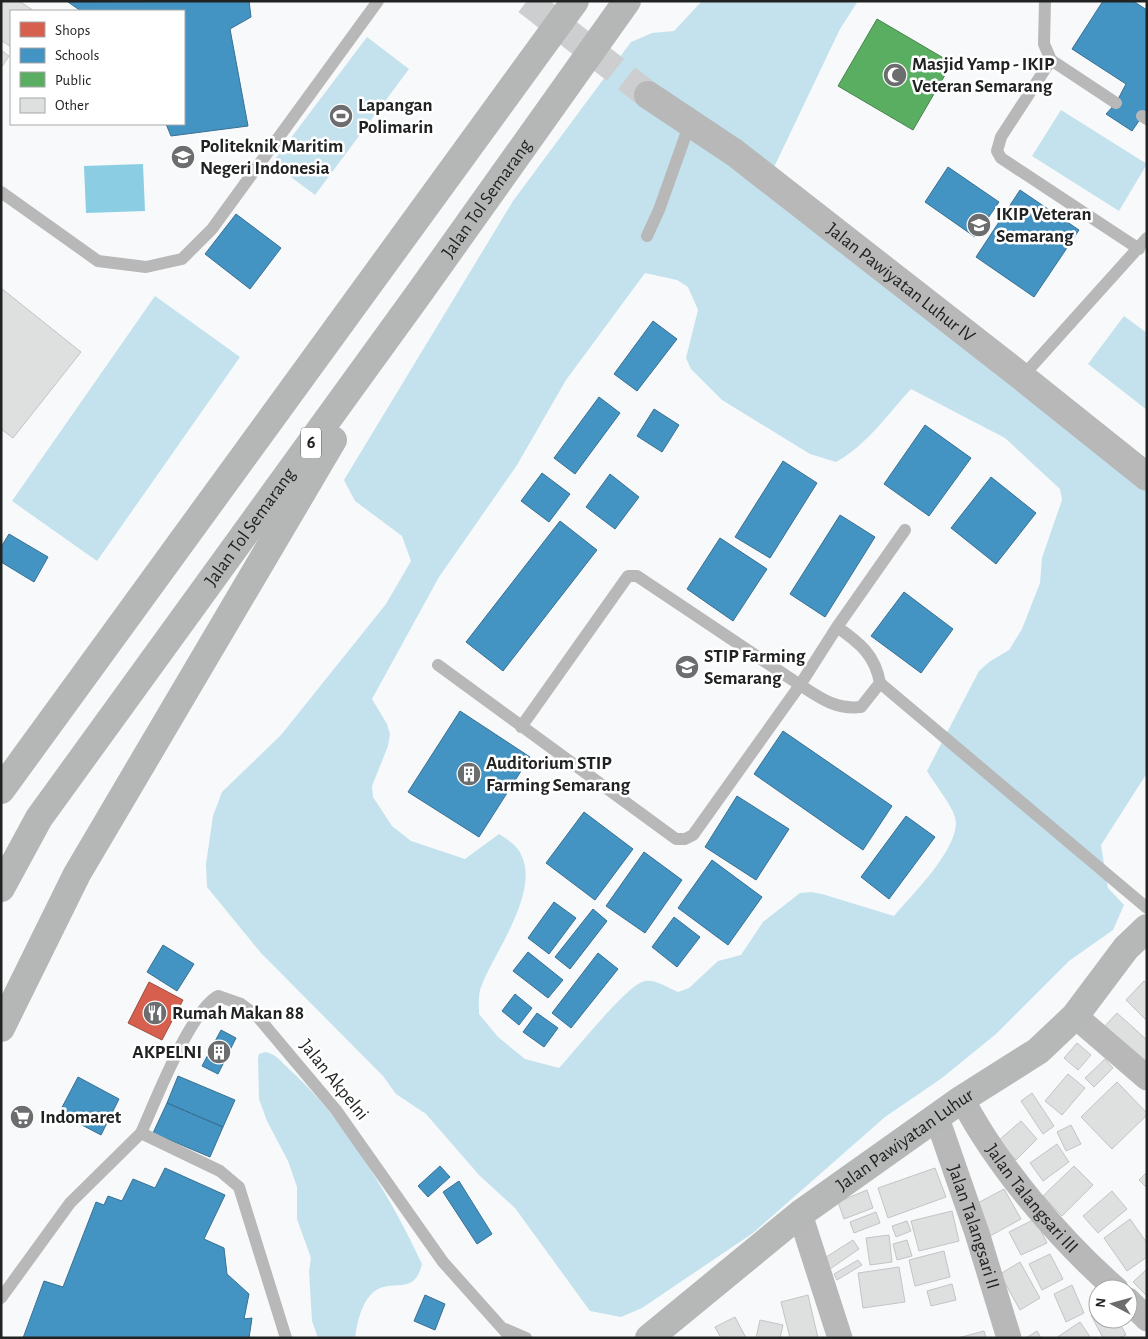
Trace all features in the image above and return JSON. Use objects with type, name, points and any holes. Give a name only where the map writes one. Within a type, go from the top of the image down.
[{"type":"highway","points":[[1,790],[575,1]]},
{"type":"highway","name":"Jalan Tol Semarang","points":[[1,888],[39,818],[420,292],[627,1]]},
{"type":"highway","points":[[1,1028],[77,874],[420,292]]},
{"type":"main road","name":"Jalan Pawiyatan Luhur","points":[[649,1338],[800,1214],[948,1109],[1038,1051],[1075,1016],[1126,948],[1147,928]]},
{"type":"street","name":"Jalan Pawiyatan Luhur IV","points":[[648,95],[735,153],[1147,477]]},
{"type":"street","points":[[1075,1016],[1147,1078]]},
{"type":"street","name":"Jalan Talangsari III","points":[[948,1109],[976,1124],[1036,1207],[1106,1279]]},
{"type":"street","name":"Jalan Talangsari II","points":[[948,1109],[976,1233],[1008,1338]]},
{"type":"street","points":[[800,1214],[840,1338]]},
{"type":"street","points":[[1138,1310],[1147,1319]]},
{"type":"lane","points":[[1,192],[98,261],[146,267],[182,259],[212,229],[378,1]]},
{"type":"lane","points":[[1046,1],[1044,44],[1050,60],[1116,103]]},
{"type":"lane","points":[[1050,60],[1001,137],[997,151],[1001,158],[1139,249]]},
{"type":"lane","points":[[647,236],[659,210],[690,123]]},
{"type":"lane","points":[[1022,377],[1147,238]]},
{"type":"lane","points":[[438,665],[676,839],[685,839],[693,834],[800,685],[837,627],[906,530]]},
{"type":"lane","points":[[521,727],[628,576],[637,576],[831,704],[851,708],[861,707],[880,683]]},
{"type":"lane","points":[[837,627],[862,645],[871,655],[876,665],[880,683],[1147,908]]},
{"type":"lane","name":"Jalan Akpelni","points":[[1,1298],[70,1203],[141,1132],[184,1041],[209,1001],[218,996],[241,1004],[257,1016],[336,1110],[443,1262],[508,1333],[526,1338]]},
{"type":"lane","points":[[141,1132],[220,1170],[239,1188],[286,1338]]},
{"type":"shaded area","points":[[702,1],[858,1],[840,29],[765,186],[1147,492],[1147,773],[1101,845],[1108,888],[1124,905],[1113,930],[1069,961],[996,1034],[942,1078],[885,1117],[753,1233],[642,1308],[621,1317],[590,1311],[515,1208],[479,1175],[426,1114],[396,1094],[383,1076],[261,953],[207,887],[206,864],[213,816],[222,792],[281,735],[386,604],[411,561],[402,536],[355,501],[344,480],[513,201],[631,42],[652,33],[674,31]],"holes":[[[645,273],[677,280],[688,287],[698,310],[686,358],[691,369],[722,400],[810,454],[836,462],[847,455],[867,438],[911,389],[1005,438],[1060,489],[1062,500],[1042,558],[1040,583],[1022,629],[1009,650],[989,662],[979,671],[927,771],[953,812],[955,828],[944,855],[912,896],[894,916],[822,894],[800,893],[763,922],[741,955],[718,961],[689,988],[678,992],[651,981],[642,982],[634,987],[623,996],[559,1068],[525,1059],[498,1037],[479,1014],[481,987],[515,918],[522,899],[525,881],[524,863],[517,848],[499,834],[465,859],[411,841],[392,826],[373,797],[372,786],[388,746],[390,734],[387,724],[372,699],[439,577],[517,465],[566,380]]]},
{"type":"shaded area","name":"Lapangan Polimarin","points":[[367,37],[409,69],[315,195],[272,163]]},
{"type":"shaded area","points":[[1061,110],[1147,164],[1119,211],[1032,156]]},
{"type":"shaded area","points":[[155,296],[240,357],[97,561],[12,501]]},
{"type":"shaded area","points":[[1124,316],[1147,333],[1147,410],[1088,364]]},
{"type":"shaded area","points":[[265,1052],[278,1059],[309,1088],[347,1135],[381,1186],[422,1264],[414,1280],[408,1284],[382,1287],[370,1295],[361,1312],[355,1338],[318,1338],[312,1321],[309,1271],[311,1258],[297,1219],[297,1187],[288,1161],[267,1121],[259,1099],[258,1059],[259,1054]]},
{"type":"water","points":[[143,164],[145,211],[86,213],[84,166]]},
{"type":"building: Shops","points":[[149,982],[183,1000],[162,1040],[128,1023]]},
{"type":"building: Schools","points":[[249,1],[251,17],[230,29],[248,126],[171,136],[166,125],[185,125],[185,10],[80,10],[68,2]]},
{"type":"building: Schools","points":[[1103,1],[1133,1],[1147,10],[1147,109],[1132,131],[1106,114],[1116,103],[1126,84],[1072,49]]},
{"type":"building: Schools","points":[[948,167],[999,202],[975,237],[925,202]]},
{"type":"building: Schools","points":[[1020,190],[1079,230],[1034,297],[976,257]]},
{"type":"building: Schools","points":[[236,214],[281,248],[250,289],[205,254]]},
{"type":"building: Schools","points":[[653,321],[677,339],[637,391],[614,374]]},
{"type":"building: Schools","points":[[599,397],[620,413],[575,474],[554,458]]},
{"type":"building: Schools","points":[[654,409],[679,425],[662,452],[637,436]]},
{"type":"building: Schools","points":[[925,425],[971,458],[929,516],[884,484]]},
{"type":"building: Schools","points":[[783,461],[817,483],[770,558],[735,537]]},
{"type":"building: Schools","points":[[542,473],[570,494],[549,522],[521,501]]},
{"type":"building: Schools","points":[[610,474],[639,497],[615,529],[586,507]]},
{"type":"building: Schools","points":[[991,477],[1036,513],[996,564],[951,528]]},
{"type":"building: Schools","points":[[840,515],[875,537],[825,617],[790,594]]},
{"type":"building: Schools","points":[[560,521],[597,550],[503,671],[466,642]]},
{"type":"building: Schools","points":[[9,534],[48,557],[34,582],[1,562],[1,547]]},
{"type":"building: Schools","points":[[720,538],[767,569],[733,621],[687,589]]},
{"type":"building: Schools","points":[[904,592],[953,629],[921,673],[871,636]]},
{"type":"building: Schools","name":"Auditorium STIP Farming Semarang","points":[[460,711],[530,757],[479,837],[408,792]]},
{"type":"building: Schools","points":[[783,731],[892,806],[863,850],[754,774]]},
{"type":"building: Schools","points":[[737,796],[789,829],[756,880],[705,847]]},
{"type":"building: Schools","points":[[584,812],[633,849],[595,900],[546,863]]},
{"type":"building: Schools","points":[[906,816],[935,837],[889,899],[861,877]]},
{"type":"building: Schools","points":[[644,852],[682,880],[645,933],[606,906]]},
{"type":"building: Schools","points":[[712,860],[762,897],[728,945],[678,908]]},
{"type":"building: Schools","points":[[554,902],[576,918],[549,954],[528,938]]},
{"type":"building: Schools","points":[[593,909],[607,921],[570,969],[555,957]]},
{"type":"building: Schools","points":[[674,917],[700,937],[677,967],[652,947]]},
{"type":"building: Schools","points":[[163,945],[194,964],[177,991],[147,972]]},
{"type":"building: Schools","points":[[528,952],[563,980],[548,998],[513,971]]},
{"type":"building: Schools","points":[[598,953],[618,969],[571,1028],[552,1013]]},
{"type":"building: Schools","points":[[515,994],[532,1008],[519,1025],[502,1011]]},
{"type":"building: Schools","points":[[537,1013],[558,1028],[544,1047],[523,1032]]},
{"type":"building: Schools","name":"AKPELNI","points":[[221,1030],[236,1038],[218,1074],[202,1066]]},
{"type":"building: Schools","points":[[178,1076],[235,1100],[223,1127],[167,1103]]},
{"type":"building: Schools","points":[[78,1077],[119,1099],[101,1135],[59,1113]]},
{"type":"building: Schools","points":[[167,1103],[223,1127],[210,1157],[153,1133]]},
{"type":"building: Schools","points":[[440,1166],[450,1177],[428,1197],[418,1186]]},
{"type":"building: Schools","points":[[165,1168],[225,1195],[204,1239],[224,1248],[227,1274],[249,1294],[244,1319],[252,1318],[249,1338],[23,1338],[44,1281],[63,1287],[96,1202],[104,1205],[108,1196],[122,1201],[133,1179],[155,1188]]},
{"type":"building: Schools","points":[[459,1181],[492,1234],[477,1244],[443,1192]]},
{"type":"building: Schools","points":[[425,1295],[445,1304],[435,1330],[414,1321]]},
{"type":"building: Public","name":"Masjid Yamp - IKIP Veteran Semarang","points":[[877,19],[952,63],[913,130],[838,86]]},
{"type":"building: Other","points":[[1,1],[19,1],[32,10],[10,10],[10,46],[1,40]]},
{"type":"building: Other","points":[[1,50],[9,56],[1,68]]},
{"type":"building: Other","points":[[1,288],[81,352],[13,438],[1,429]]},
{"type":"building: Other","points":[[1144,981],[1147,983],[1147,1021],[1126,1000]]},
{"type":"building: Other","points":[[1117,1013],[1147,1040],[1147,1066],[1102,1029]]},
{"type":"building: Other","points":[[1077,1043],[1091,1055],[1078,1070],[1064,1058]]},
{"type":"building: Other","points":[[1105,1059],[1113,1068],[1094,1087],[1085,1078]]},
{"type":"building: Other","points":[[1068,1074],[1085,1088],[1062,1115],[1045,1101]]},
{"type":"building: Other","points":[[1117,1082],[1147,1115],[1112,1149],[1081,1117]]},
{"type":"building: Other","points":[[1032,1093],[1054,1126],[1043,1134],[1021,1101]]},
{"type":"building: Other","points":[[1021,1121],[1037,1139],[1016,1160],[998,1141]]},
{"type":"building: Other","points":[[1071,1125],[1081,1144],[1066,1151],[1057,1132]]},
{"type":"building: Other","points":[[1057,1144],[1069,1162],[1043,1181],[1030,1163]]},
{"type":"building: Other","points":[[1074,1166],[1093,1185],[1062,1216],[1043,1196]]},
{"type":"building: Other","points":[[935,1168],[946,1197],[888,1218],[878,1188]]},
{"type":"building: Other","points":[[1147,1172],[1147,1188],[1139,1180]]},
{"type":"building: Other","points":[[1004,1189],[1021,1219],[990,1236],[974,1205]]},
{"type":"building: Other","points":[[867,1190],[873,1208],[844,1219],[838,1202]]},
{"type":"building: Other","points":[[1112,1191],[1127,1209],[1098,1233],[1083,1216]]},
{"type":"building: Other","points":[[952,1211],[959,1241],[919,1251],[911,1221]]},
{"type":"building: Other","points":[[876,1212],[880,1223],[854,1233],[850,1222]]},
{"type":"building: Other","points":[[1035,1219],[1047,1243],[1021,1255],[1009,1232]]},
{"type":"building: Other","points":[[1130,1219],[1147,1243],[1147,1257],[1127,1271],[1104,1238]]},
{"type":"building: Other","points":[[907,1221],[911,1231],[896,1237],[892,1226]]},
{"type":"building: Other","points":[[889,1235],[892,1262],[870,1265],[866,1238]]},
{"type":"building: Other","points":[[853,1240],[859,1249],[830,1269],[823,1259]]},
{"type":"building: Other","points":[[907,1240],[912,1256],[897,1260],[893,1244]]},
{"type":"building: Other","points":[[944,1251],[950,1277],[915,1286],[909,1260]]},
{"type":"building: Other","points":[[1050,1254],[1063,1279],[1042,1290],[1029,1264]]},
{"type":"building: Other","points":[[858,1260],[862,1265],[837,1280],[834,1274]]},
{"type":"building: Other","points":[[1020,1262],[1040,1298],[1020,1310],[1000,1274]]},
{"type":"building: Other","points":[[899,1267],[905,1302],[863,1308],[858,1273]]},
{"type":"building: Other","points":[[1147,1269],[1147,1296],[1138,1287],[1138,1279],[1136,1279]]},
{"type":"building: Other","points":[[952,1284],[956,1300],[931,1306],[927,1291]]},
{"type":"building: Other","points":[[1072,1285],[1084,1313],[1066,1322],[1054,1294]]},
{"type":"building: Other","points":[[808,1295],[818,1338],[790,1338],[781,1302]]},
{"type":"building: Other","points":[[735,1317],[746,1338],[721,1338],[715,1327]]},
{"type":"building: Other","points":[[760,1320],[783,1325],[780,1338],[756,1338]]},
{"type":"building: Other","points":[[1080,1322],[1091,1338],[1056,1338]]},
{"type":"building: Other","points":[[1098,1329],[1123,1329],[1126,1335],[1119,1338],[1103,1338]]},
{"type":"building: Other","points":[[984,1331],[986,1338],[958,1338]]},
{"type":"building: Other","points":[[1037,1331],[1041,1338],[1026,1338]]},
{"type":"tunnel","points":[[527,1],[648,95]]},
{"type":"place","name":"Masjid Yamp - IKIP Veteran Semarang","points":[[895,75]]},
{"type":"place","name":"Lapangan Polimarin","points":[[341,116]]},
{"type":"place","name":"Politeknik Maritim Negeri Indonesia","points":[[183,157]]},
{"type":"place","name":"IKIP Veteran Semarang","points":[[979,225]]},
{"type":"place","name":"STIP Farming Semarang","points":[[687,667]]},
{"type":"place","name":"Auditorium STIP Farming Semarang","points":[[469,774]]},
{"type":"place","name":"Rumah Makan 88","points":[[155,1013]]},
{"type":"place","name":"AKPELNI","points":[[219,1052]]},
{"type":"place","name":"Indomaret","points":[[22,1117]]}]
